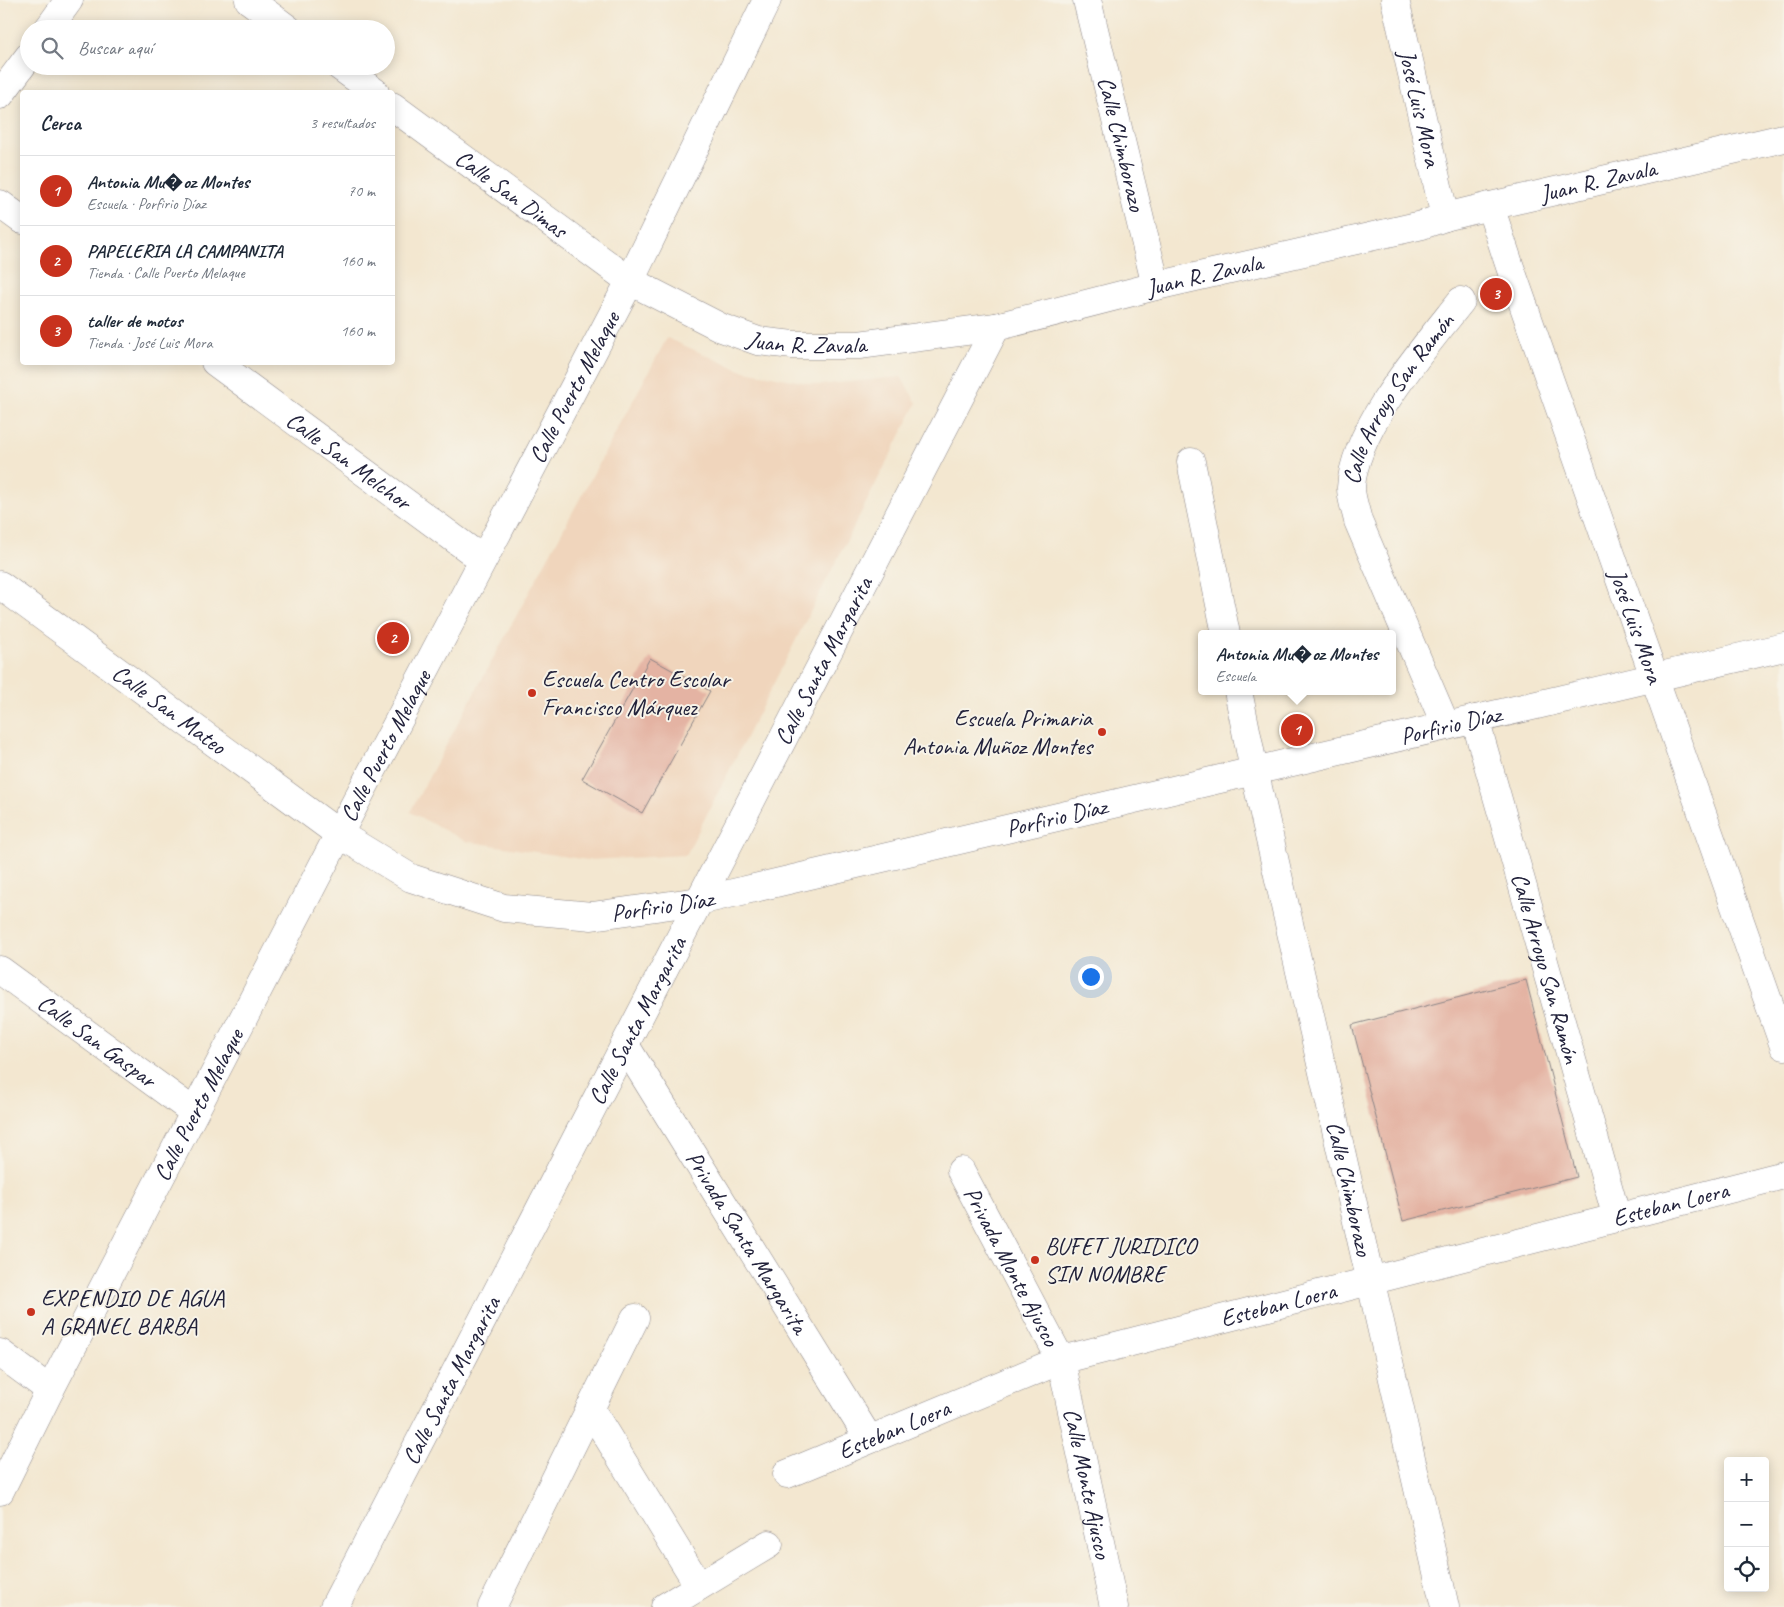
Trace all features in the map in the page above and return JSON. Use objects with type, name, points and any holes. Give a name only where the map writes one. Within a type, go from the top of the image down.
[{"type":"street","points":[[55,20],[69,0]]},
{"type":"street","points":[[249,0],[276,20]]},
{"type":"street","name":"Calle Puerto Melaque","points":[[0,1491],[50,1390],[338,834],[630,281],[767,0]]},
{"type":"street","name":"Calle Chimborazo","points":[[1086,0],[1156,286]]},
{"type":"street","name":"José Luis Mora","points":[[1395,0],[1445,217]]},
{"type":"street","points":[[0,95],[20,68]]},
{"type":"street","points":[[351,75],[372,90]]},
{"type":"street","name":"Calle San Dimas","points":[[395,108],[630,281]]},
{"type":"street","name":"Juan R. Zavala","points":[[630,281],[722,328],[758,341],[793,345],[859,345],[996,327],[1156,286],[1784,138]]},
{"type":"street","points":[[0,204],[20,219]]},
{"type":"street","name":"José Luis Mora","points":[[1490,206],[1653,677],[1784,1046]]},
{"type":"street","name":"Calle Arroyo San Ramón","points":[[1446,726],[1358,522],[1351,490],[1355,462],[1386,400],[1461,301]]},
{"type":"street","name":"Calle Santa Margarita","points":[[334,1607],[996,327]]},
{"type":"street","name":"Calle San Melchor","points":[[219,365],[482,559]]},
{"type":"street","points":[[1191,462],[1225,630]]},
{"type":"street","name":"Calle San Mateo","points":[[0,585],[338,834]]},
{"type":"street","name":"Porfirio Díaz","points":[[338,834],[411,878],[504,908],[592,916],[699,901],[1784,647]]},
{"type":"street","name":"Calle Chimborazo","points":[[1239,695],[1254,770],[1444,1607]]},
{"type":"street","name":"Calle Arroyo San Ramón","points":[[1474,719],[1617,1218]]},
{"type":"street","name":"Calle San Gaspar","points":[[0,970],[194,1112]]},
{"type":"street","name":"Privada Santa Margarita","points":[[625,1045],[869,1439]]},
{"type":"street","name":"Privada Monte Ajusco","points":[[961,1171],[1061,1360]]},
{"type":"street","name":"Esteban Loera","points":[[787,1474],[1061,1360],[1784,1174]]},
{"type":"street","points":[[492,1607],[635,1318]]},
{"type":"street","points":[[0,1353],[50,1390]]},
{"type":"street","name":"Calle Monte Ajusco","points":[[1061,1360],[1114,1607]]},
{"type":"street","points":[[590,1408],[699,1586]]},
{"type":"street","points":[[665,1607],[769,1544]]},
{"type":"shaded area","points":[[667,338],[740,370],[818,385],[901,377],[917,403],[686,855],[588,860],[465,841],[410,812]]},
{"type":"building","points":[[650,658],[710,691],[642,813],[582,779]]},
{"type":"building","points":[[1526,980],[1577,1177],[1403,1221],[1352,1025]]},
{"type":"place","name":"taller de motos","points":[[1496,294]]},
{"type":"place","name":"PAPELERIA LA CAMPANITA","points":[[393,638]]},
{"type":"place","name":"Escuela Centro Escolar Francisco Márquez","points":[[532,693]]},
{"type":"place","name":"Antonia Mu�oz Montes","points":[[1297,730]]},
{"type":"place","name":"Escuela Primaria Antonia Muñoz Montes","points":[[1102,732]]},
{"type":"place","name":"BUFET JURIDICO SIN NOMBRE","points":[[1035,1260]]},
{"type":"place","name":"EXPENDIO DE AGUA A GRANEL BARBA","points":[[31,1312]]}]
